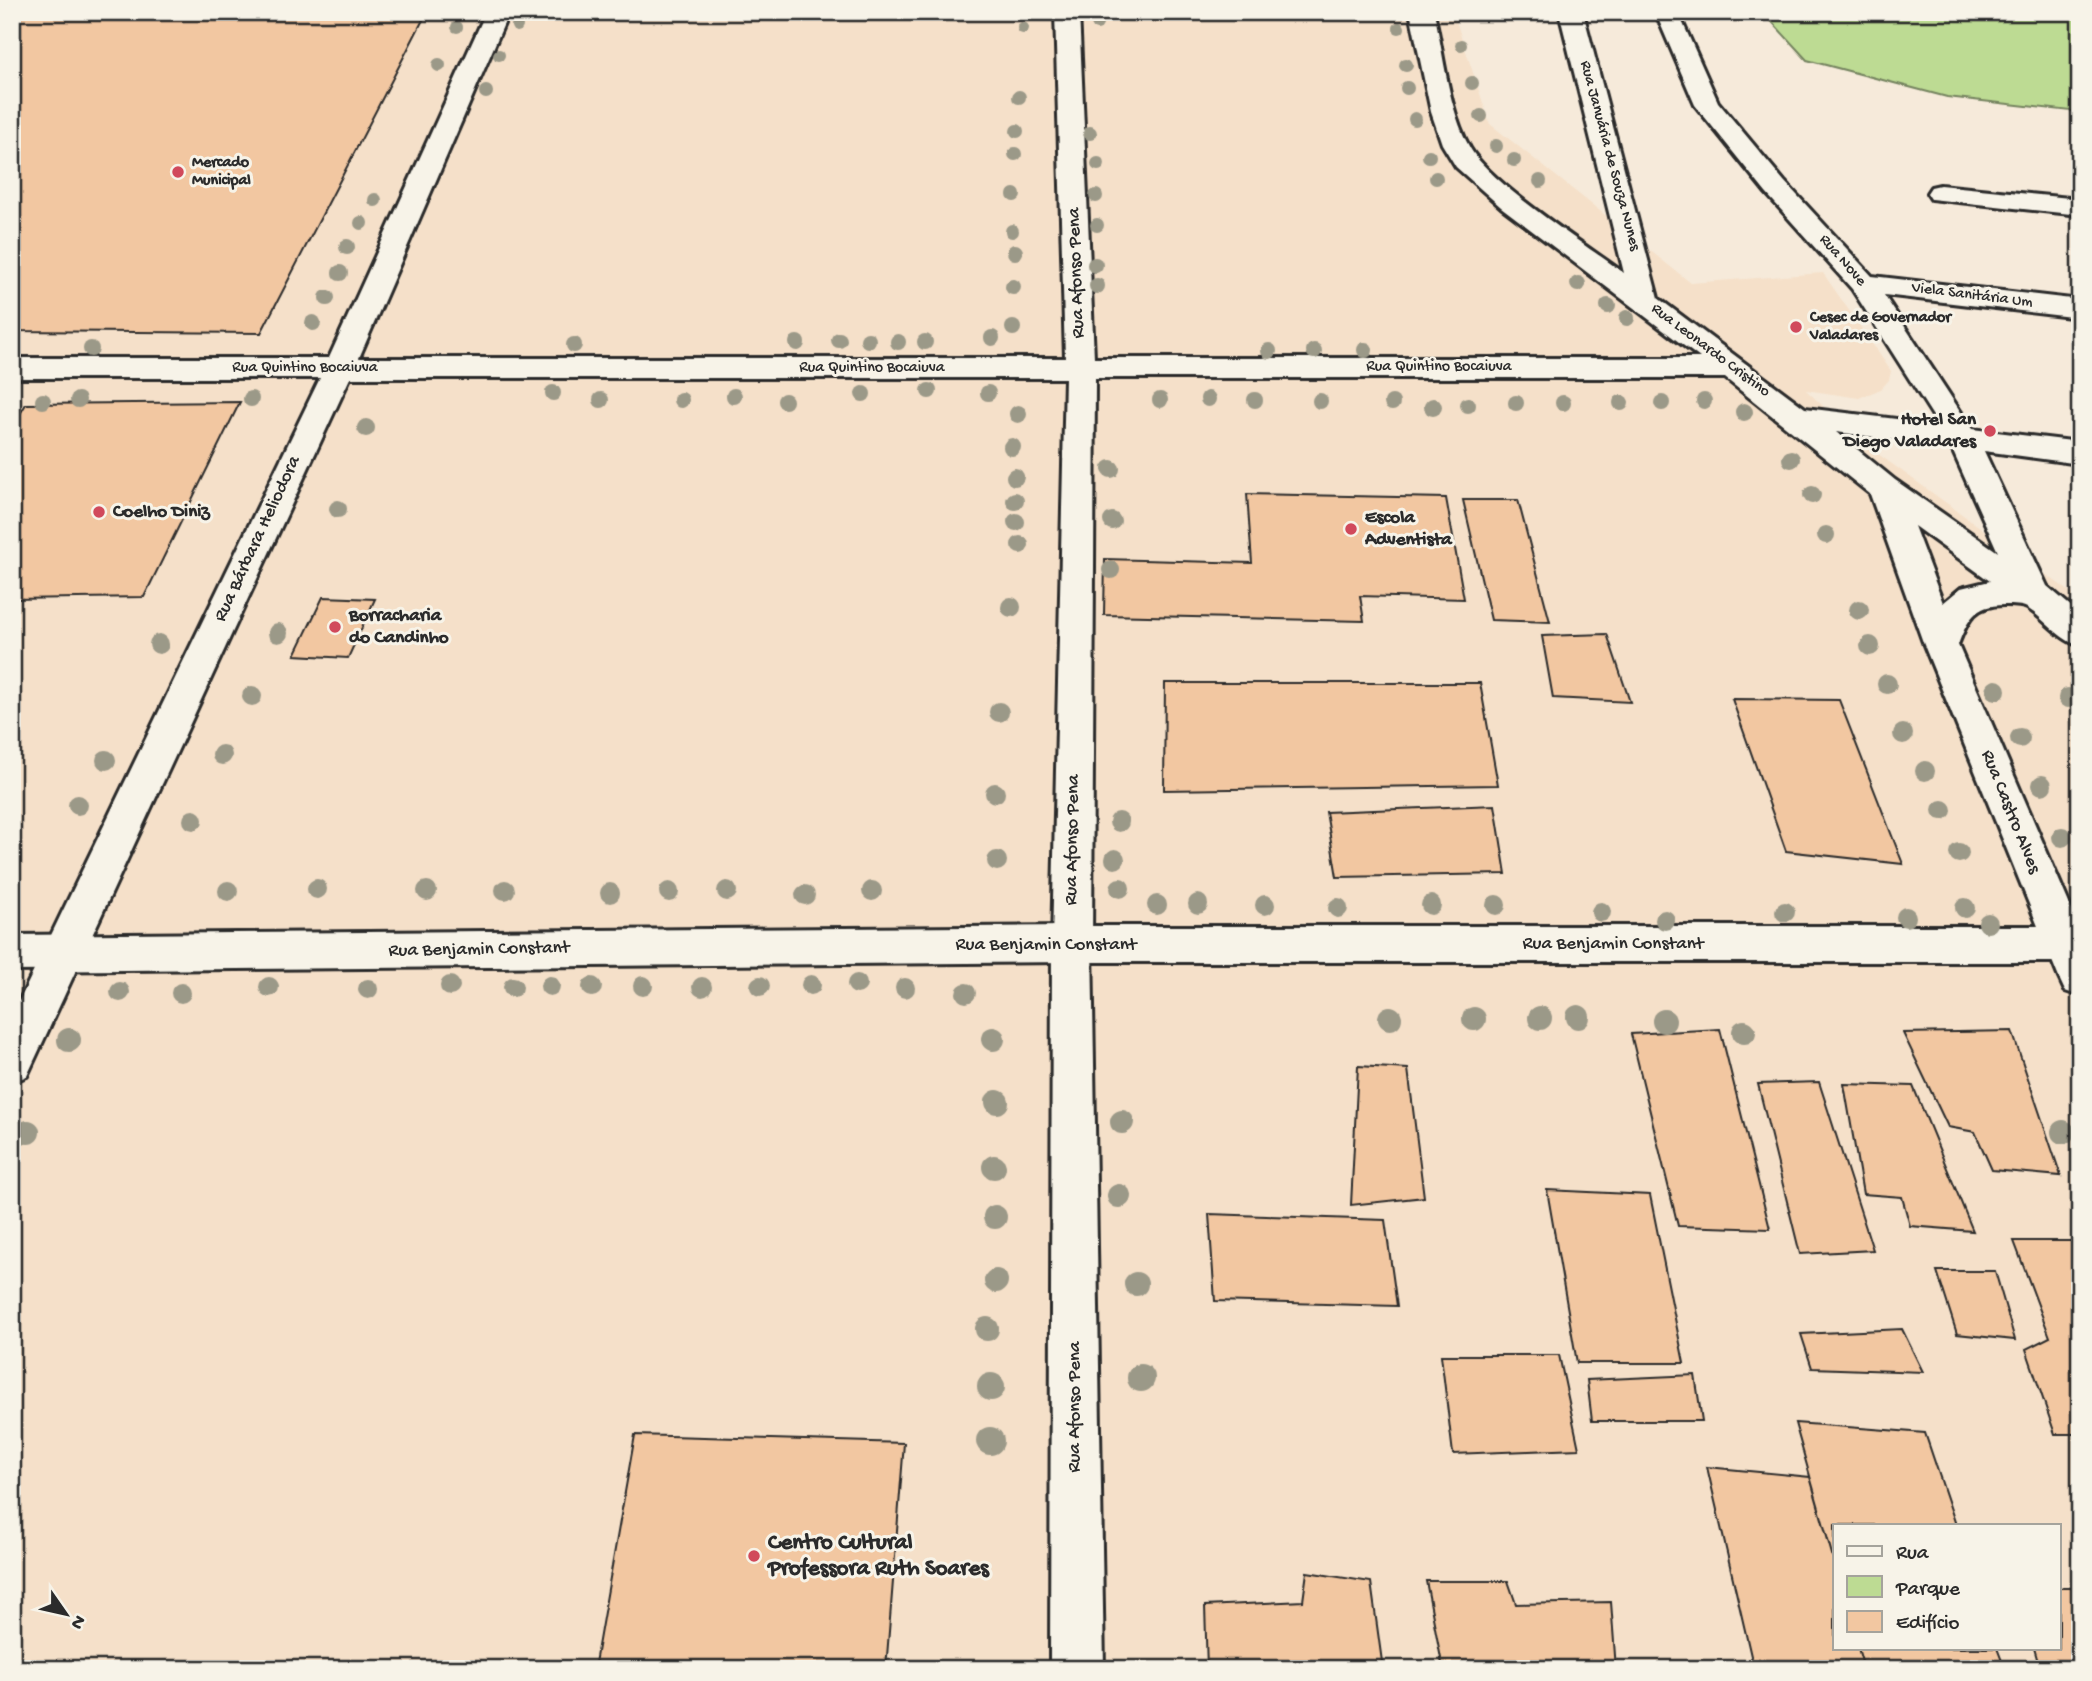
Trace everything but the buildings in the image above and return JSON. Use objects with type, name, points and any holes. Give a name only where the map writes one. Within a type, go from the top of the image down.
[{"type":"street","name":"Rua Bárbara Heliodora","points":[[12,1062],[339,369],[498,12]]},
{"type":"street","name":"Rua Afonso Pena","points":[[1067,12],[1080,367],[1072,944],[1077,1669]]},
{"type":"street","name":"Rua Leonardo Cristino","points":[[1422,12],[1444,112],[1465,162],[1510,201],[1797,417],[1884,488],[2034,595],[2080,633]]},
{"type":"street","name":"Rua Januária de Souza Nunes","points":[[1571,12],[1633,247],[1644,300]]},
{"type":"street","name":"Rua Nove","points":[[1669,16],[1695,83],[1707,105],[1775,187],[1863,284],[1962,438],[2034,595]]},
{"type":"street","points":[[1940,193],[2080,207]]},
{"type":"street","name":"Viela Sanitária Um","points":[[1863,284],[2080,309]]},
{"type":"street","name":"Rua Quintino Bocaiuva","points":[[12,368],[1732,368]]},
{"type":"street","points":[[1797,417],[2080,453]]},
{"type":"street","name":"Rua Castro Alves","points":[[1884,488],[1941,645],[2074,955]]},
{"type":"street","points":[[1941,645],[1955,611],[1962,604],[1988,593],[2034,595],[2080,603]]},
{"type":"street","name":"Rua Benjamin Constant","points":[[12,953],[1072,944],[2074,955]]},
{"type":"shaded area","points":[[12,12],[1453,12],[1490,124],[1691,283],[1823,273],[1891,371],[1889,380],[1881,389],[1859,398],[1806,390],[1860,441],[2080,599],[2080,1669],[12,1669]]},
{"type":"green space","points":[[1763,12],[2080,12],[2080,112],[1947,97],[1807,60]]},
{"type":"place","name":"Mercado Municipal","points":[[178,172]]},
{"type":"place","name":"Cesec de Governador Valadares","points":[[1796,327]]},
{"type":"place","name":"Hotel San Diego Valadares","points":[[1990,431]]},
{"type":"place","name":"Coelho Diniz","points":[[99,512]]},
{"type":"place","name":"Escola Adventista","points":[[1351,529]]},
{"type":"place","name":"Borracharia do Candinho","points":[[335,627]]},
{"type":"place","name":"Centro Cultural Professora Ruth Soares","points":[[754,1556]]}]
